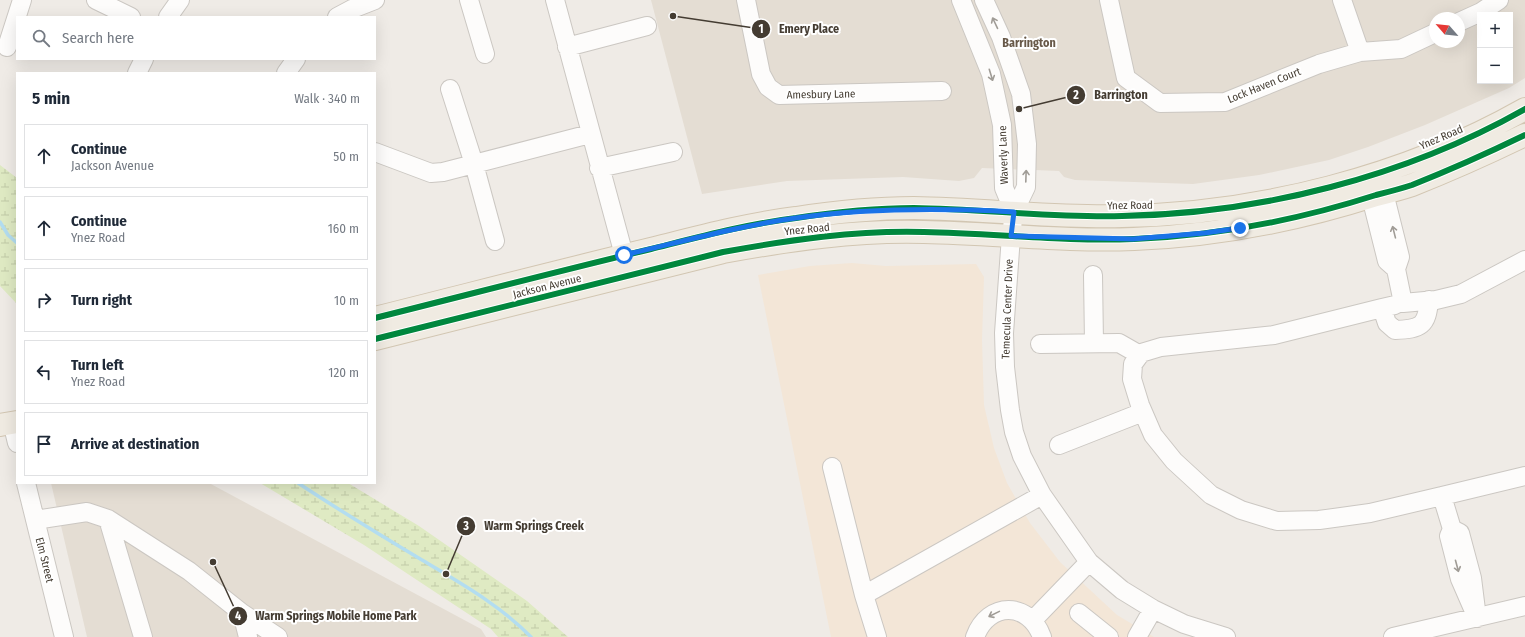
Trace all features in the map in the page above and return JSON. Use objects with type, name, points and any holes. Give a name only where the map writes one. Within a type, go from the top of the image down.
[{"type":"main road","name":"Ynez Road","points":[[721,242],[796,218],[880,210],[914,208],[1135,216],[1193,212],[1271,201],[1326,189],[1368,176],[1469,136],[1525,109]]},
{"type":"main road","name":"Ynez Road","points":[[721,242],[778,242],[864,233],[922,232],[1133,239],[1205,233],[1333,209],[1411,185],[1490,152],[1525,135]]},
{"type":"main road","points":[[1378,195],[1376,186],[1383,180],[1456,152],[1469,136]]},
{"type":"main road","name":"Jackson Avenue","points":[[376,339],[519,292],[624,255],[721,242]]},
{"type":"main road","name":"Jackson Avenue","points":[[376,318],[519,292],[721,242]]},
{"type":"street","points":[[17,16],[22,0]]},
{"type":"street","points":[[96,0],[129,16]]},
{"type":"street","points":[[169,16],[180,0]]},
{"type":"street","points":[[347,9],[375,0]]},
{"type":"street","points":[[469,0],[485,54]]},
{"type":"street","points":[[555,0],[599,168],[624,255]]},
{"type":"street","name":"Waverly Lane","points":[[961,0],[991,74],[1002,124],[1004,188],[1014,212]]},
{"type":"street","name":"Waverly Lane","points":[[984,0],[1001,37],[1021,94],[1027,144],[1026,187],[1014,212]]},
{"type":"street","name":"Lock Haven Court","points":[[1109,0],[1126,78],[1160,103],[1225,102],[1318,64],[1360,52],[1401,49],[1429,36]]},
{"type":"street","points":[[1342,0],[1360,52]]},
{"type":"street","points":[[1465,19],[1481,12],[1499,0]]},
{"type":"street","name":"Amesbury Lane","points":[[749,1],[761,74],[768,87],[779,95],[942,91]]},
{"type":"street","points":[[7,47],[16,19]]},
{"type":"street","points":[[567,47],[648,26]]},
{"type":"street","points":[[138,72],[144,60]]},
{"type":"street","points":[[287,72],[295,60]]},
{"type":"street","points":[[450,89],[474,164],[495,241]]},
{"type":"street","points":[[376,156],[431,173],[443,172],[590,134]]},
{"type":"street","points":[[599,168],[673,152]]},
{"type":"street","points":[[1378,195],[1387,261],[1396,269],[1403,303]]},
{"type":"street","name":"Temecula Center Drive","points":[[1014,212],[1004,332],[1005,367],[1014,432],[1022,456],[1042,495],[1089,562],[1122,590],[1153,609],[1184,624],[1226,637]]},
{"type":"street","points":[[1525,260],[1461,294],[1403,303],[1274,336],[1161,347],[1141,353],[1133,364],[1132,379],[1143,412],[1153,435],[1174,461],[1211,495],[1241,510],[1277,521],[1319,520],[1370,513],[1525,476]]},
{"type":"street","points":[[1093,276],[1094,343]]},
{"type":"street","points":[[1382,308],[1387,323],[1395,330],[1404,329],[1422,324],[1427,317],[1429,300]]},
{"type":"street","points":[[1040,344],[1119,343],[1140,355]]},
{"type":"street","points":[[1059,445],[1143,412]]},
{"type":"street","points":[[11,422],[16,440]]},
{"type":"street","points":[[832,467],[864,595],[877,637]]},
{"type":"street","name":"Elm Street","points":[[26,484],[64,637]]},
{"type":"street","points":[[864,595],[1042,495]]},
{"type":"street","points":[[1442,496],[1452,529],[1449,536],[1458,572],[1477,618]]},
{"type":"street","points":[[35,520],[87,512],[108,519],[189,571],[242,613],[278,637]]},
{"type":"street","points":[[108,519],[143,637]]},
{"type":"street","points":[[1033,620],[1089,562]]},
{"type":"street","points":[[1393,637],[1525,606]]},
{"type":"street","points":[[1137,637],[1153,609]]},
{"type":"street","points":[[975,637],[978,628],[985,620],[993,613],[1004,610],[1014,610],[1033,620],[1042,637]]},
{"type":"street","points":[[242,613],[248,637]]},
{"type":"street","points":[[1079,613],[1109,637]]},
{"type":"shaded area","name":"Barrington","points":[[651,0],[1525,0],[1525,78],[1509,88],[1425,125],[1329,160],[1259,175],[1193,184],[1075,180],[1064,177],[1059,171],[982,168],[974,178],[959,181],[903,177],[787,181],[702,194]]},
{"type":"shaded area","points":[[852,263],[886,266],[976,264],[984,277],[982,340],[984,405],[994,448],[1007,483],[1030,523],[1060,562],[1117,615],[1154,637],[831,637],[758,275],[810,266]]},
{"type":"shaded area","points":[[51,484],[211,484],[481,629],[486,637],[87,637]]},
{"type":"green space","points":[[0,165],[16,177],[16,303],[0,286]]},
{"type":"green space","points":[[262,484],[350,484],[419,526],[527,601],[568,637],[498,637],[491,629],[364,545]]},
{"type":"waterway","points":[[0,222],[8,235],[16,242]]},
{"type":"waterway","points":[[300,484],[479,595],[519,625],[531,637]]},
{"type":"cycle path","points":[[376,318],[723,231],[840,212],[914,208],[1044,215],[1122,216],[1174,214],[1226,208],[1278,199],[1330,187],[1381,172],[1431,154],[1479,133],[1525,109]]},
{"type":"cycle path","points":[[376,339],[723,252],[798,240],[848,234],[899,232],[1108,240],[1195,234],[1256,225],[1317,212],[1412,185],[1525,135]]},
{"type":"place","name":"Emery Place","points":[[673,16]]},
{"type":"place","name":"Barrington","points":[[1019,109]]},
{"type":"place","name":"Warm Springs Mobile Home Park","points":[[213,562]]},
{"type":"place","name":"Warm Springs Creek","points":[[446,574]]},
{"type":"district","name":"Barrington","points":[[1029,43]]},
{"type":"route","points":[[624,255],[720,232],[796,218],[914,208],[1014,212],[1011,236],[1133,239],[1205,233],[1240,228]]}]
